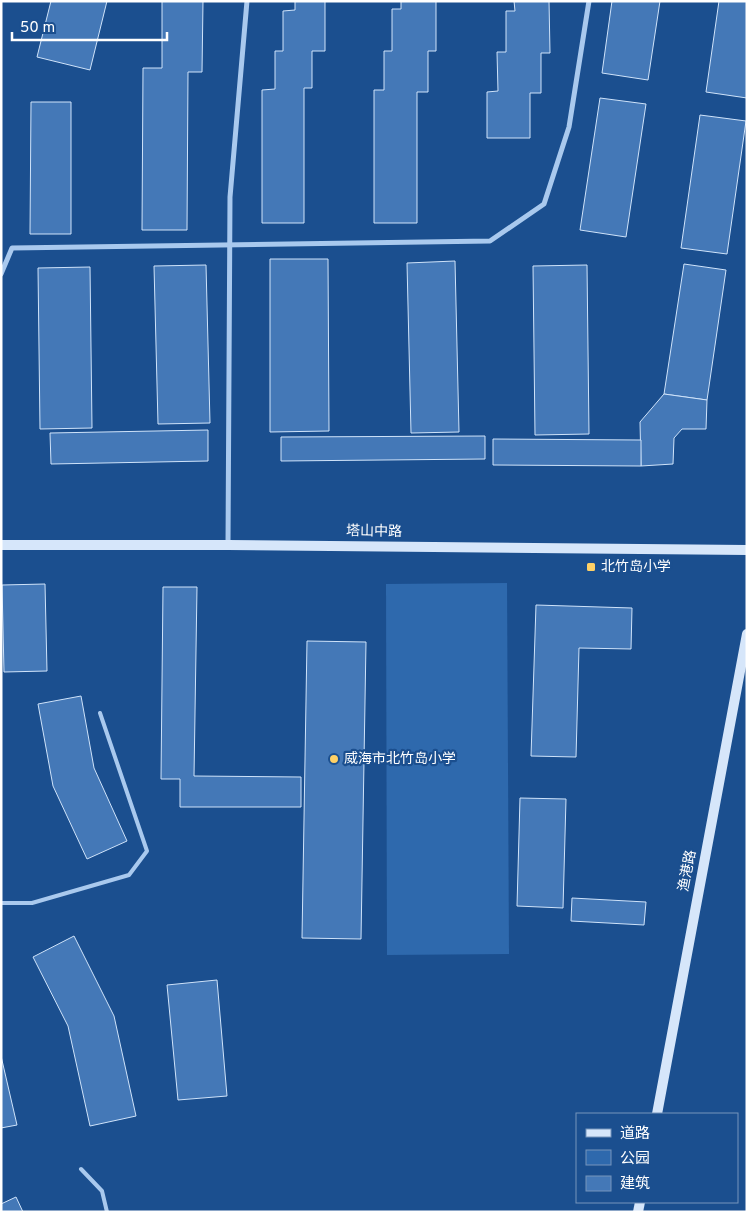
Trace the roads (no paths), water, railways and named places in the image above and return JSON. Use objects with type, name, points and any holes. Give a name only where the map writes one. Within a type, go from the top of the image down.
[{"type":"main road","name":"塔山中路","points":[[1,545],[228,544],[747,550]]},
{"type":"main road","name":"渔港路","points":[[657,1113],[747,634]]},
{"type":"street","points":[[228,544],[230,197],[247,1]]},
{"type":"street","points":[[1,274],[12,248],[490,241],[544,204],[569,127],[589,1]]},
{"type":"lane","points":[[1,903],[32,903],[129,875],[147,851],[100,713]]},
{"type":"lane","points":[[81,1168],[102,1191],[107,1212]]},
{"type":"place","name":"北竹岛小学","points":[[591,567]]},
{"type":"place","name":"威海市北竹岛小学","points":[[334,759]]}]
